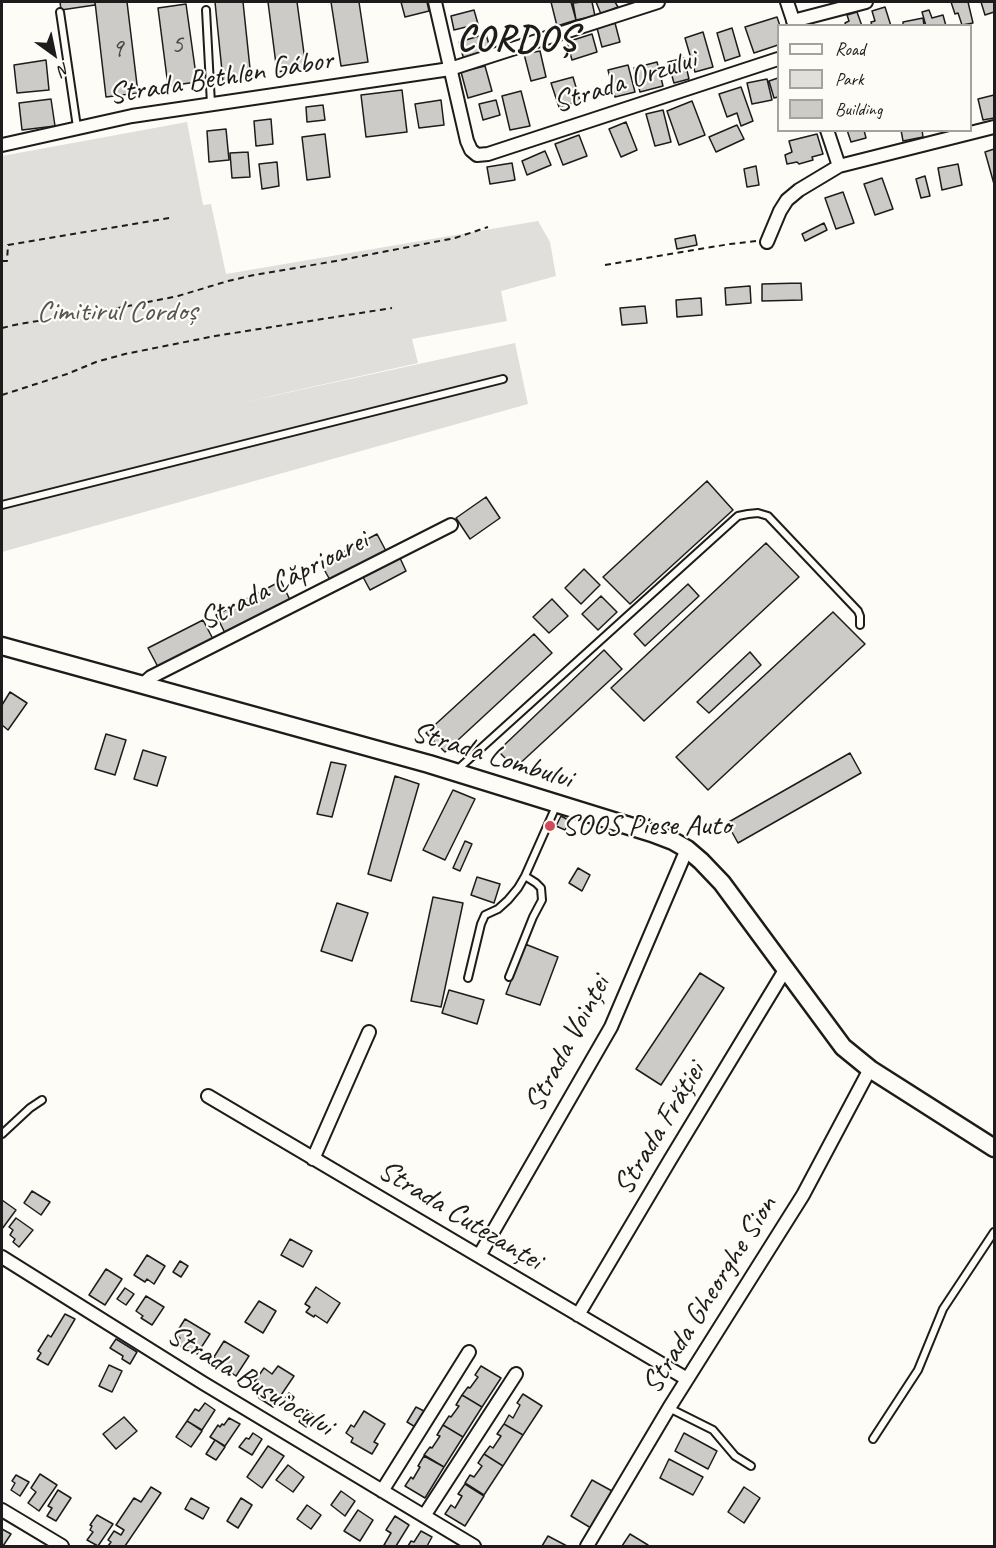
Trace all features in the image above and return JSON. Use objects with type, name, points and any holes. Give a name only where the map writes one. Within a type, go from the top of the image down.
[{"type":"street","points":[[435,2],[450,69]]},
{"type":"street","name":"Strada Bethlen Gábor","points":[[2,145],[132,116],[450,69],[658,2]]},
{"type":"street","points":[[787,2],[794,23],[866,2]]},
{"type":"street","name":"Strada Orzului","points":[[450,69],[467,141],[471,150],[477,155],[777,59]]},
{"type":"street","points":[[767,242],[780,211],[788,200],[799,190],[839,166],[994,127]]},
{"type":"street","points":[[828,132],[839,166]]},
{"type":"street","name":"Strada Căprioarei","points":[[142,685],[151,677],[451,525]]},
{"type":"street","name":"Strada Lombului","points":[[2,646],[455,772],[652,833],[687,849],[722,883],[843,1047],[870,1068],[994,1148]]},
{"type":"street","name":"Strada Voinței","points":[[479,1256],[611,1027],[687,849]]},
{"type":"street","name":"Strada Frăției","points":[[578,1315],[785,970]]},
{"type":"street","points":[[313,1159],[369,1032]]},
{"type":"street","name":"Strada Gheorghe Sion","points":[[587,1546],[669,1408],[803,1195],[870,1068]]},
{"type":"street","name":"Strada Cutezanței","points":[[208,1096],[687,1379]]},
{"type":"street","name":"Strada Busuiocului","points":[[2,1257],[203,1383],[474,1546]]},
{"type":"street","points":[[382,1491],[469,1352]]},
{"type":"street","points":[[424,1516],[516,1374]]},
{"type":"street","points":[[2,1510],[62,1546]]},
{"type":"lane","points":[[206,10],[212,104]]},
{"type":"lane","points":[[60,12],[76,128]]},
{"type":"lane","points":[[2,506],[503,379]]},
{"type":"lane","points":[[455,772],[738,516],[748,513],[768,516],[858,611],[860,625]]},
{"type":"lane","points":[[468,978],[485,915],[498,909],[518,888],[558,804]]},
{"type":"lane","points":[[509,977],[533,916],[542,900],[541,888],[525,876]]},
{"type":"lane","points":[[2,1134],[42,1100]]},
{"type":"lane","points":[[873,1439],[918,1370],[943,1309],[994,1232]]},
{"type":"lane","points":[[669,1408],[713,1430],[735,1456],[751,1466]]},
{"type":"path","points":[[2,261],[7,261],[8,245],[169,218]]},
{"type":"path","points":[[2,328],[178,296],[245,277],[455,238],[488,227]]},
{"type":"path","points":[[605,265],[750,241],[767,242]]},
{"type":"path","points":[[2,395],[125,354],[215,336],[392,308]]},
{"type":"green space","name":"Cimitirul Cordoș","points":[[187,122],[203,205],[211,204],[226,274],[538,221],[550,242],[556,276],[501,291],[507,321],[412,339],[418,363],[231,405],[515,343],[528,404],[2,552],[2,156]]},
{"type":"building","points":[[60,2],[95,2],[95,5],[61,10]]},
{"type":"building","points":[[95,2],[127,2],[138,93],[106,97]]},
{"type":"building","points":[[215,2],[243,2],[251,78],[223,81]]},
{"type":"building","points":[[268,2],[297,2],[306,68],[277,72]]},
{"type":"building","points":[[331,2],[359,2],[368,62],[341,66]]},
{"type":"building","points":[[401,2],[427,2],[429,11],[405,17]]},
{"type":"building","points":[[551,2],[571,2],[576,20],[557,26]]},
{"type":"building","points":[[592,2],[595,16],[576,20],[573,3]]},
{"type":"building","points":[[596,2],[615,2],[618,7],[601,14]]},
{"type":"building","points":[[951,2],[968,2],[973,23],[962,24],[958,13],[955,14]]},
{"type":"building","points":[[981,2],[994,2],[994,12],[985,15]]},
{"type":"building","points":[[186,4],[197,82],[168,86],[158,8]]},
{"type":"building","points":[[885,7],[890,24],[872,24],[871,22],[875,21],[872,11]]},
{"type":"building","points":[[474,10],[478,24],[454,30],[451,16]]},
{"type":"building","points":[[929,10],[932,18],[943,15],[945,24],[925,24],[922,12]]},
{"type":"building","points":[[857,12],[861,24],[845,24],[849,21],[847,15]]},
{"type":"building","points":[[777,17],[779,24],[777,24],[777,45],[754,53],[745,27]]},
{"type":"building","points":[[923,18],[924,24],[903,24],[903,22]]},
{"type":"building","points":[[615,23],[620,42],[602,47],[597,28]]},
{"type":"building","points":[[732,28],[740,56],[725,61],[717,33]]},
{"type":"building","points":[[703,32],[713,67],[695,72],[685,38]]},
{"type":"building","points":[[486,34],[491,52],[464,60],[459,42]]},
{"type":"building","points":[[592,34],[597,52],[572,60],[567,42]]},
{"type":"building","points":[[540,51],[546,77],[531,81],[524,54]]},
{"type":"building","points":[[684,58],[689,79],[674,83],[668,62]]},
{"type":"building","points":[[46,60],[49,90],[17,93],[14,65]]},
{"type":"building","points":[[657,62],[663,86],[640,92],[634,68]]},
{"type":"building","points":[[628,65],[635,92],[615,97],[608,70]]},
{"type":"building","points":[[485,66],[492,91],[468,98],[461,72]]},
{"type":"building","points":[[573,77],[580,101],[559,107],[551,83]]},
{"type":"building","points":[[777,78],[777,97],[774,98],[769,81]]},
{"type":"building","points":[[767,79],[772,100],[752,104],[747,83]]},
{"type":"building","points":[[741,87],[753,121],[741,126],[737,113],[727,117],[719,94]]},
{"type":"building","points":[[402,90],[407,132],[366,137],[361,95]]},
{"type":"building","points":[[521,91],[530,126],[510,130],[502,96]]},
{"type":"building","points":[[994,95],[994,118],[983,120],[978,99]]},
{"type":"building","points":[[51,99],[55,126],[22,130],[19,103]]},
{"type":"building","points":[[441,100],[444,125],[419,128],[415,104]]},
{"type":"building","points":[[496,100],[500,115],[483,120],[479,104]]},
{"type":"building","points":[[692,101],[705,135],[679,145],[667,111]]},
{"type":"building","points":[[323,105],[325,120],[307,122],[306,107]]},
{"type":"building","points":[[663,110],[671,142],[655,146],[646,114]]},
{"type":"building","points":[[271,119],[273,144],[256,146],[254,121]]},
{"type":"building","points":[[626,122],[637,150],[621,157],[609,129]]},
{"type":"building","points":[[737,125],[744,139],[716,152],[709,137]]},
{"type":"building","points":[[226,129],[229,160],[209,162],[207,131]]},
{"type":"building","points":[[848,132],[864,132],[866,138],[851,142]]},
{"type":"building","points":[[901,132],[922,132],[923,137],[903,141]]},
{"type":"building","points":[[325,134],[330,177],[307,180],[302,137]]},
{"type":"building","points":[[817,134],[823,154],[799,164],[797,162],[787,164],[785,155],[792,152],[789,141]]},
{"type":"building","points":[[579,135],[587,156],[563,165],[555,144]]},
{"type":"building","points":[[994,149],[994,184],[985,152]]},
{"type":"building","points":[[545,151],[551,165],[527,175],[522,161]]},
{"type":"building","points":[[248,152],[250,177],[232,178],[230,153]]},
{"type":"building","points":[[277,162],[279,186],[262,189],[259,164]]},
{"type":"building","points":[[512,163],[515,180],[490,184],[487,167]]},
{"type":"building","points":[[958,164],[962,185],[942,190],[938,168]]},
{"type":"building","points":[[756,166],[759,185],[747,187],[744,169]]},
{"type":"building","points":[[925,176],[930,196],[921,198],[916,179]]},
{"type":"building","points":[[882,178],[893,209],[875,215],[864,184]]},
{"type":"building","points":[[843,192],[854,223],[836,229],[825,198]]},
{"type":"building","points":[[824,223],[827,230],[805,241],[802,234]]},
{"type":"building","points":[[695,235],[697,245],[677,249],[675,239]]},
{"type":"building","points":[[801,283],[802,300],[762,301],[762,284]]},
{"type":"building","points":[[750,286],[751,303],[726,305],[725,288]]},
{"type":"building","points":[[701,298],[702,315],[677,317],[676,300]]},
{"type":"building","points":[[645,306],[647,323],[622,325],[620,308]]},
{"type":"building","points":[[707,481],[733,510],[630,604],[603,577]]},
{"type":"building","points":[[486,497],[500,518],[470,539],[456,518]]},
{"type":"building","points":[[377,534],[386,551],[330,580],[321,564]]},
{"type":"building","points":[[766,543],[799,577],[644,721],[611,688]]},
{"type":"building","points":[[400,558],[406,571],[370,590],[363,577]]},
{"type":"building","points":[[584,569],[600,585],[581,604],[565,588]]},
{"type":"building","points":[[281,581],[290,600],[225,633],[216,615]]},
{"type":"building","points":[[688,584],[699,596],[645,646],[634,634]]},
{"type":"building","points":[[601,596],[617,612],[598,630],[582,614]]},
{"type":"building","points":[[552,599],[568,616],[549,633],[533,617]]},
{"type":"building","points":[[833,612],[865,644],[708,790],[676,757]]},
{"type":"building","points":[[203,620],[213,639],[158,667],[148,648]]},
{"type":"building","points":[[534,634],[552,653],[445,752],[426,733]]},
{"type":"building","points":[[604,650],[622,669],[515,768],[498,751]]},
{"type":"building","points":[[750,652],[761,665],[709,713],[697,702]]},
{"type":"building","points":[[10,692],[27,703],[8,730],[2,725],[2,705]]},
{"type":"building","points":[[106,734],[126,740],[115,775],[95,769]]},
{"type":"building","points":[[143,750],[166,757],[157,786],[134,779]]},
{"type":"building","points":[[850,753],[861,773],[738,843],[727,823]]},
{"type":"building","points":[[331,762],[346,765],[332,817],[317,814]]},
{"type":"building","points":[[395,776],[419,784],[391,881],[368,874]]},
{"type":"building","points":[[453,790],[475,799],[445,860],[423,850]]},
{"type":"building","points":[[561,816],[570,821],[565,830],[556,826]]},
{"type":"building","points":[[465,841],[472,844],[460,871],[453,868]]},
{"type":"building","points":[[578,868],[590,875],[582,891],[569,883]]},
{"type":"building","points":[[477,877],[500,884],[494,903],[471,895]]},
{"type":"building","points":[[433,897],[463,903],[441,1007],[411,1001]]},
{"type":"building","points":[[337,903],[368,913],[352,961],[321,951]]},
{"type":"building","points":[[525,944],[558,957],[540,1005],[506,994]]},
{"type":"building","points":[[700,973],[724,988],[661,1085],[636,1069]]},
{"type":"building","points":[[449,990],[484,1000],[477,1024],[442,1013]]},
{"type":"building","points":[[32,1191],[50,1202],[41,1215],[24,1203]]},
{"type":"building","points":[[2,1200],[16,1210],[2,1229]]},
{"type":"building","points":[[16,1218],[33,1230],[19,1247],[13,1242],[15,1239],[10,1235],[13,1230],[9,1227]]},
{"type":"building","points":[[290,1239],[312,1251],[303,1267],[281,1255]]},
{"type":"building","points":[[147,1255],[165,1266],[154,1284],[147,1279],[145,1282],[134,1275]]},
{"type":"building","points":[[180,1261],[188,1266],[181,1277],[173,1272]]},
{"type":"building","points":[[106,1269],[122,1279],[105,1305],[89,1295]]},
{"type":"building","points":[[316,1287],[340,1303],[327,1323],[306,1312],[310,1307],[305,1304]]},
{"type":"building","points":[[125,1288],[134,1294],[126,1305],[117,1299]]},
{"type":"building","points":[[146,1296],[164,1307],[152,1325],[141,1318],[143,1316],[136,1311]]},
{"type":"building","points":[[259,1301],[276,1311],[263,1333],[245,1322]]},
{"type":"building","points":[[65,1314],[75,1319],[48,1365],[37,1359],[41,1353],[38,1351],[48,1335],[51,1337]]},
{"type":"building","points":[[185,1319],[210,1334],[197,1354],[185,1346],[184,1348],[176,1344],[180,1338],[175,1335]]},
{"type":"building","points":[[116,1339],[137,1352],[130,1364],[122,1359],[123,1356],[110,1348]]},
{"type":"building","points":[[224,1341],[249,1356],[236,1376],[224,1368],[222,1370],[215,1366],[218,1360],[214,1357]]},
{"type":"building","points":[[109,1365],[122,1371],[112,1392],[99,1386]]},
{"type":"building","points":[[278,1366],[294,1376],[273,1407],[259,1398],[263,1392],[252,1385],[264,1368],[272,1374]]},
{"type":"building","points":[[481,1366],[501,1378],[482,1407],[462,1395],[478,1377],[475,1375]]},
{"type":"building","points":[[289,1393],[294,1397],[286,1410],[280,1406]]},
{"type":"building","points":[[523,1394],[542,1406],[523,1435],[504,1424],[509,1415],[513,1418],[520,1405],[517,1403]]},
{"type":"building","points":[[462,1395],[482,1407],[463,1437],[443,1425],[459,1406],[456,1405]]},
{"type":"building","points":[[205,1403],[215,1410],[202,1430],[187,1421],[195,1409],[199,1411]]},
{"type":"building","points":[[416,1407],[426,1412],[417,1428],[407,1422]]},
{"type":"building","points":[[307,1410],[314,1415],[306,1427],[299,1422]]},
{"type":"building","points":[[364,1411],[385,1424],[374,1442],[378,1444],[372,1454],[351,1442],[353,1438],[346,1433],[351,1425],[354,1427]]},
{"type":"building","points":[[124,1417],[137,1431],[116,1449],[103,1434]]},
{"type":"building","points":[[229,1418],[240,1424],[225,1446],[210,1437],[218,1425],[220,1427],[224,1425]]},
{"type":"building","points":[[187,1421],[202,1431],[191,1447],[176,1437]]},
{"type":"building","points":[[504,1424],[523,1435],[503,1466],[484,1454],[490,1446],[493,1448],[501,1436],[497,1434]]},
{"type":"building","points":[[443,1425],[463,1437],[444,1467],[424,1455],[440,1436],[437,1435]]},
{"type":"building","points":[[253,1433],[262,1439],[252,1455],[239,1447]]},
{"type":"building","points":[[684,1433],[717,1451],[708,1469],[675,1451]]},
{"type":"building","points":[[215,1440],[225,1447],[216,1460],[206,1454]]},
{"type":"building","points":[[268,1446],[284,1456],[262,1488],[247,1477]]},
{"type":"building","points":[[484,1454],[503,1466],[484,1495],[465,1483],[470,1475],[474,1477],[482,1466],[478,1463]]},
{"type":"building","points":[[424,1456],[444,1467],[425,1498],[405,1486],[411,1477],[413,1479]]},
{"type":"building","points":[[669,1459],[703,1477],[693,1495],[660,1478]]},
{"type":"building","points":[[288,1465],[304,1477],[293,1492],[276,1480]]},
{"type":"building","points":[[40,1474],[57,1485],[39,1511],[28,1503],[36,1492],[31,1488]]},
{"type":"building","points":[[16,1475],[29,1482],[20,1496],[11,1490],[15,1483],[12,1481]]},
{"type":"building","points":[[592,1480],[612,1491],[591,1528],[571,1516]]},
{"type":"building","points":[[465,1484],[484,1496],[465,1526],[445,1514],[451,1505],[455,1508],[462,1496],[458,1494]]},
{"type":"building","points":[[151,1487],[161,1493],[125,1546],[108,1546],[111,1542],[108,1540],[114,1531],[121,1535],[124,1530],[116,1525],[134,1498],[141,1502]]},
{"type":"building","points":[[744,1487],[760,1498],[744,1523],[728,1512]]},
{"type":"building","points":[[58,1490],[71,1498],[56,1521],[47,1516],[52,1508],[48,1506]]},
{"type":"building","points":[[341,1491],[355,1501],[345,1516],[331,1505]]},
{"type":"building","points":[[191,1498],[209,1508],[203,1519],[185,1509]]},
{"type":"building","points":[[241,1498],[252,1505],[238,1528],[227,1521]]},
{"type":"building","points":[[307,1505],[321,1515],[311,1529],[297,1519]]},
{"type":"building","points":[[358,1510],[373,1520],[360,1541],[344,1531]]},
{"type":"building","points":[[97,1515],[113,1524],[98,1546],[87,1540],[93,1532],[90,1530],[92,1526],[90,1525]]},
{"type":"building","points":[[395,1516],[409,1525],[396,1546],[387,1546],[384,1545],[391,1533],[386,1530]]},
{"type":"building","points":[[2,1529],[11,1534],[3,1546],[2,1546]]},
{"type":"building","points":[[421,1531],[432,1537],[427,1546],[408,1546],[411,1541],[414,1542]]},
{"type":"building","points":[[630,1534],[648,1545],[622,1546]]},
{"type":"building","points":[[548,1536],[567,1546],[542,1546]]},
{"type":"place","name":"SOOS Piese Auto","points":[[550,826]]},
{"type":"district","name":"CORDOȘ","points":[[517,41]]}]
